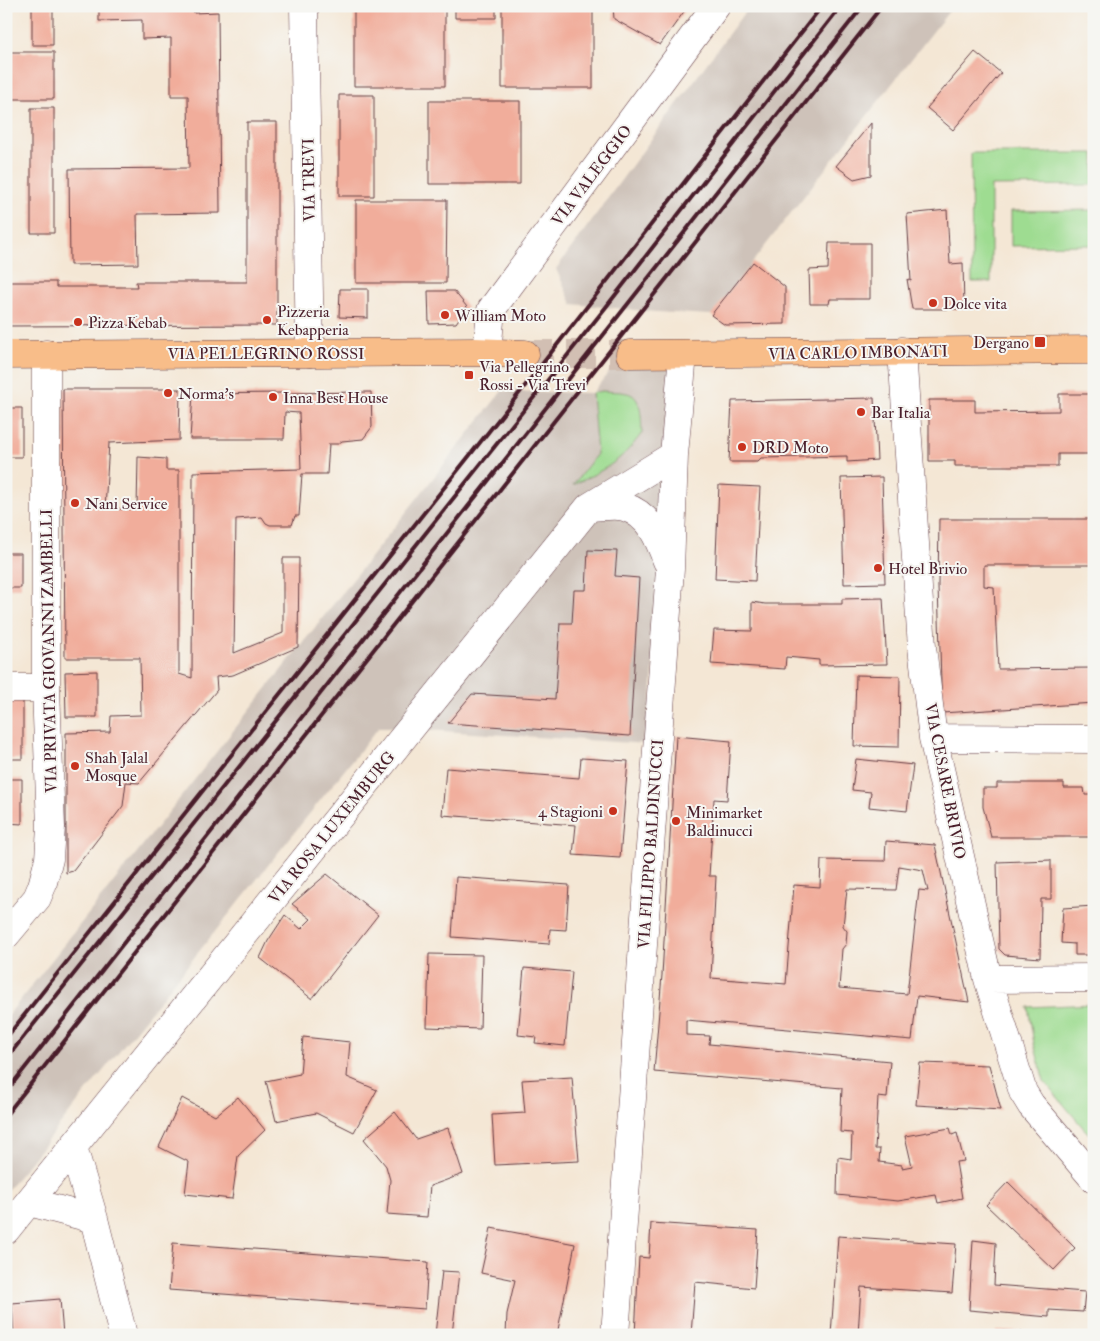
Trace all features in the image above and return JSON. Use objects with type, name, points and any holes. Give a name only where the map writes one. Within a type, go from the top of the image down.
[{"type":"main road","name":"VIA CARLO IMBONATI","points":[[683,354],[1094,350]]},
{"type":"main road","name":"VIA PELLEGRINO ROSSI","points":[[6,355],[487,352],[525,354]]},
{"type":"main road","points":[[630,354],[683,354]]},
{"type":"street","name":"VIA TREVI","points":[[304,6],[310,353]]},
{"type":"street","name":"VIA VALEGGIO","points":[[487,352],[491,310],[716,6]]},
{"type":"street","name":"VIA CESARE BRIVIO","points":[[902,351],[922,646],[933,738],[988,979],[1023,1092],[1031,1105],[1094,1179]]},
{"type":"street","name":"VIA PRIVATA GIOVANNI ZAMBELLI","points":[[6,934],[37,898],[49,858],[51,828],[46,688],[46,354]]},
{"type":"street","name":"VIA FILIPPO BALDINUCCI","points":[[615,1335],[670,569],[674,455],[683,354]]},
{"type":"street","name":"VIA ROSA LUXEMBURG","points":[[6,1230],[589,507],[674,455]]},
{"type":"street","points":[[589,507],[624,506],[642,516],[657,534],[670,569]]},
{"type":"street","points":[[6,688],[46,688]]},
{"type":"street","points":[[933,738],[1094,739]]},
{"type":"street","points":[[988,979],[1094,978]]},
{"type":"street","points":[[73,1147],[94,1219],[123,1335]]},
{"type":"street","points":[[29,1202],[94,1219]]},
{"type":"shaded area","points":[[749,6],[953,6],[711,315],[572,304],[556,269]]},
{"type":"shaded area","points":[[618,361],[674,361],[648,744],[379,727],[6,1192],[6,1018],[502,391],[592,393]]},
{"type":"green space","points":[[971,153],[1094,153],[1094,185],[991,186],[991,282],[972,282]]},
{"type":"green space","points":[[1094,210],[1094,245],[1011,246],[1011,211]]},
{"type":"green space","points":[[602,391],[627,393],[636,399],[640,409],[642,433],[619,458],[573,485],[597,454],[592,393]]},
{"type":"green space","points":[[1094,1004],[1094,1138],[1044,1081],[1034,1044],[1028,1007]]},
{"type":"building","points":[[32,6],[53,6],[53,45],[32,45]]},
{"type":"building","points":[[99,6],[194,6],[194,13],[218,12],[220,213],[137,214],[138,264],[70,265],[69,169],[189,168],[188,96],[171,96],[171,38],[142,39],[142,20],[99,21]]},
{"type":"building","points":[[354,6],[445,6],[445,86],[354,86]]},
{"type":"building","points":[[455,6],[496,6],[496,18],[455,18]]},
{"type":"building","points":[[502,6],[593,6],[593,88],[502,88]]},
{"type":"building","points":[[613,6],[688,6],[660,45],[614,19]]},
{"type":"building","points":[[6,52],[54,52],[54,99],[6,99]]},
{"type":"building","points":[[975,52],[1001,73],[953,130],[927,108]]},
{"type":"building","points":[[339,95],[374,95],[374,196],[339,196]]},
{"type":"building","points":[[429,101],[520,101],[520,184],[429,184]]},
{"type":"building","points":[[31,108],[54,108],[54,233],[31,233]]},
{"type":"building","points":[[247,122],[277,122],[277,325],[6,326],[6,282],[56,282],[56,287],[137,287],[136,282],[247,282]]},
{"type":"building","points":[[871,123],[871,175],[854,179],[836,166]]},
{"type":"building","points":[[356,200],[447,200],[446,283],[356,283]]},
{"type":"building","points":[[947,210],[950,264],[963,263],[964,309],[912,309],[907,279],[911,281],[907,214]]},
{"type":"building","points":[[829,243],[870,243],[870,299],[830,299],[829,304],[810,304],[809,270],[828,269]]},
{"type":"building","points":[[753,262],[785,287],[785,324],[725,325],[711,315]]},
{"type":"building","points":[[340,289],[368,289],[368,318],[339,317]]},
{"type":"building","name":"William Moto","points":[[428,291],[454,291],[467,307],[456,323],[429,324]]},
{"type":"building","points":[[63,389],[180,389],[179,440],[109,443],[105,509],[137,509],[138,457],[166,459],[166,470],[179,470],[179,674],[192,678],[193,472],[301,469],[299,413],[285,412],[284,439],[190,439],[193,394],[371,392],[372,427],[363,439],[329,444],[327,474],[302,474],[299,516],[295,516],[292,525],[270,525],[262,517],[236,519],[234,653],[283,633],[283,558],[299,558],[298,647],[233,675],[216,677],[217,690],[139,783],[126,782],[123,806],[73,871],[66,873],[66,733],[110,732],[111,716],[141,715],[140,658],[65,658]]},
{"type":"building","points":[[1059,394],[1094,394],[1094,454],[1058,454],[1058,466],[955,466],[955,461],[929,461],[929,400],[975,400],[975,412],[1059,411]]},
{"type":"building","points":[[874,398],[877,460],[847,462],[847,456],[761,458],[757,462],[729,462],[732,401]]},
{"type":"building","points":[[6,408],[22,408],[22,457],[6,457]]},
{"type":"building","points":[[882,477],[885,583],[844,584],[841,478]]},
{"type":"building","points":[[719,485],[760,487],[755,581],[715,579]]},
{"type":"building","points":[[939,519],[1094,519],[1094,565],[984,565],[984,586],[994,587],[998,669],[1094,668],[1094,703],[942,713],[938,586]]},
{"type":"building","points":[[588,550],[617,551],[615,576],[639,578],[630,736],[448,723],[472,694],[555,699],[560,623],[572,623],[574,590],[586,590]]},
{"type":"building","points":[[6,553],[21,553],[21,588],[6,588]]},
{"type":"building","points":[[883,598],[887,664],[819,665],[819,660],[786,657],[785,669],[711,664],[714,630],[752,631],[752,602],[765,604],[842,604],[842,599]]},
{"type":"building","points":[[97,671],[97,717],[66,717],[65,672]]},
{"type":"building","points":[[856,675],[900,676],[899,747],[854,746]]},
{"type":"building","points":[[6,698],[23,698],[23,759],[6,759]]},
{"type":"building","points":[[676,736],[731,741],[727,800],[714,799],[709,876],[716,876],[711,978],[786,984],[794,885],[820,887],[821,860],[885,861],[886,841],[935,845],[969,1002],[917,996],[912,1040],[686,1020],[686,1035],[710,1036],[709,1044],[890,1061],[887,1098],[878,1097],[875,1149],[880,1149],[879,1162],[902,1165],[902,1168],[912,1166],[905,1136],[950,1128],[952,1135],[957,1133],[964,1161],[956,1162],[962,1198],[938,1203],[936,1195],[898,1201],[837,1195],[838,1157],[851,1159],[852,1133],[840,1132],[842,1088],[654,1072],[662,975]],"holes":[[[899,866],[923,870],[928,891],[919,890],[907,994],[839,988],[842,949],[846,944],[847,931],[843,926],[847,889],[896,890]]]},
{"type":"building","points":[[581,758],[628,761],[620,858],[573,855],[576,825],[442,815],[446,768],[579,778]]},
{"type":"building","points":[[856,759],[913,765],[907,811],[869,807],[871,792],[852,790]]},
{"type":"building","points":[[6,779],[22,779],[22,824],[6,823]]},
{"type":"building","points":[[997,783],[1064,783],[1064,788],[1084,788],[1085,795],[1094,795],[1094,837],[991,837],[983,807],[983,788],[997,788]]},
{"type":"building","points":[[1051,860],[1051,899],[1041,899],[1040,958],[1005,955],[999,949],[997,862]]},
{"type":"building","points":[[327,874],[378,915],[312,999],[260,958],[268,941],[285,915],[301,929],[311,919],[292,904]]},
{"type":"building","points":[[456,877],[569,885],[566,930],[550,929],[549,944],[452,937]]},
{"type":"building","points":[[1094,906],[1094,955],[1075,955],[1075,944],[1061,943],[1063,908]]},
{"type":"building","points":[[429,954],[482,955],[480,1029],[427,1027]]},
{"type":"building","points":[[524,968],[572,972],[565,1046],[535,1043],[536,1037],[518,1035]]},
{"type":"building","points":[[303,1037],[350,1042],[347,1077],[377,1090],[354,1132],[316,1113],[276,1121],[266,1081],[300,1074]]},
{"type":"building","points":[[920,1063],[989,1065],[1001,1110],[916,1105]]},
{"type":"building","points":[[572,1077],[579,1161],[495,1165],[492,1115],[525,1113],[522,1080]]},
{"type":"building","points":[[238,1097],[265,1130],[238,1156],[232,1199],[185,1194],[189,1162],[159,1147],[182,1098],[215,1116]]},
{"type":"building","points":[[395,1112],[416,1139],[448,1128],[463,1174],[430,1186],[427,1217],[387,1214],[390,1180],[386,1166],[364,1139]]},
{"type":"building","points":[[1008,1182],[1075,1248],[1054,1270],[986,1205]]},
{"type":"building","points":[[651,1223],[758,1230],[754,1288],[695,1282],[691,1335],[635,1335],[639,1257],[649,1258]]},
{"type":"building","points":[[491,1228],[575,1244],[557,1335],[506,1335],[507,1314],[515,1280],[481,1273]]},
{"type":"building","points":[[838,1236],[956,1244],[952,1293],[861,1287],[858,1335],[831,1335]]},
{"type":"building","points":[[973,1240],[996,1243],[994,1285],[1085,1292],[1083,1312],[1049,1310],[1049,1317],[969,1310]]},
{"type":"building","points":[[173,1243],[428,1262],[425,1309],[169,1290]]},
{"type":"building","points":[[442,1271],[459,1272],[452,1335],[435,1335]]},
{"type":"building","points":[[60,1299],[63,1335],[14,1335],[12,1303]]},
{"type":"building","points":[[996,1331],[1048,1333],[1048,1335],[996,1335]]},
{"type":"tunnel","points":[[525,354],[630,354]]},
{"type":"railway","points":[[6,1038],[521,391],[822,6]]},
{"type":"railway","points":[[6,1059],[606,307],[841,6]]},
{"type":"railway","points":[[6,1092],[863,6]]},
{"type":"railway","points":[[6,1115],[882,6]]},
{"type":"place","name":"Dolce vita","points":[[933,303]]},
{"type":"place","name":"William Moto","points":[[445,315]]},
{"type":"place","name":"Pizzeria Kebapperia","points":[[267,320]]},
{"type":"place","name":"Pizza Kebab","points":[[78,322]]},
{"type":"place","name":"Dergano","points":[[1040,342]]},
{"type":"place","name":"Via Pellegrino Rossi - Via Trevi","points":[[469,375]]},
{"type":"place","name":"Norma's","points":[[168,393]]},
{"type":"place","name":"Inna Best House","points":[[273,397]]},
{"type":"place","name":"Bar Italia","points":[[861,412]]},
{"type":"place","name":"DRD Moto","points":[[742,447]]},
{"type":"place","name":"Nani Service","points":[[75,503]]},
{"type":"place","name":"Hotel Brivio","points":[[878,568]]},
{"type":"place","name":"Shah Jalal Mosque","points":[[75,766]]},
{"type":"place","name":"4 Stagioni","points":[[613,811]]},
{"type":"place","name":"Minimarket Baldinucci","points":[[676,821]]}]
